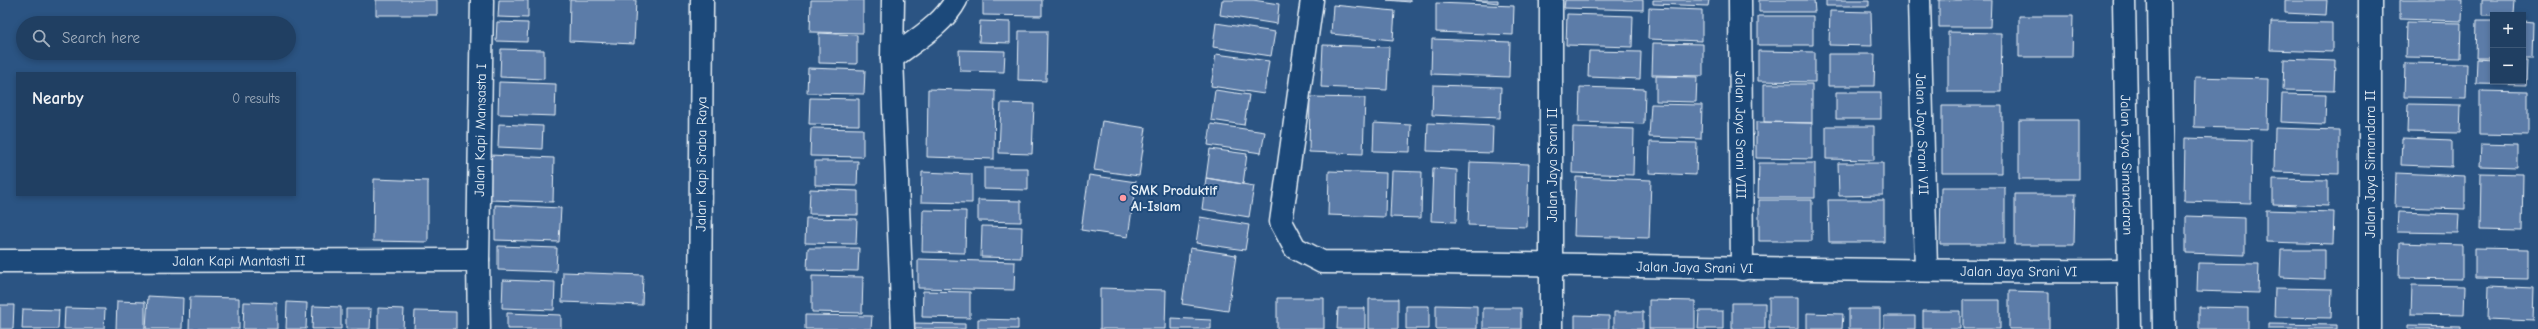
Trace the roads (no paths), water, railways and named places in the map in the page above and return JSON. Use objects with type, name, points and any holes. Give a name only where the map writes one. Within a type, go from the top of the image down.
[{"type":"street","name":"Jalan Kapi Mansasta I","points":[[480,329],[478,260],[482,0]]},
{"type":"street","name":"Jalan Kapi Sraba Raya","points":[[700,329],[702,0]]},
{"type":"street","points":[[893,0],[892,58],[903,329]]},
{"type":"street","points":[[892,58],[941,20],[951,10],[956,0]]},
{"type":"street","name":"Jalan Jaya Srani VI","points":[[1312,0],[1281,222],[1295,248],[1322,262],[1553,263],[1742,269],[2128,271]]},
{"type":"street","name":"Jalan Jaya Srani II","points":[[1551,0],[1553,263],[1551,329]]},
{"type":"street","name":"Jalan Jaya Srani VIII","points":[[1740,0],[1742,269]]},
{"type":"street","name":"Jalan Jaya Srani VII","points":[[1918,0],[1926,269]]},
{"type":"street","name":"Jalan Jaya Simandaran","points":[[2124,0],[2130,329]]},
{"type":"street","points":[[2159,0],[2164,329]]},
{"type":"street","name":"Jalan Jaya Simandara II","points":[[2370,0],[2370,329]]},
{"type":"street","name":"Jalan Kapi Mantasti II","points":[[0,261],[478,260]]},
{"type":"place","name":"SMK Produktif Al-Islam","points":[[1123,198]]}]
